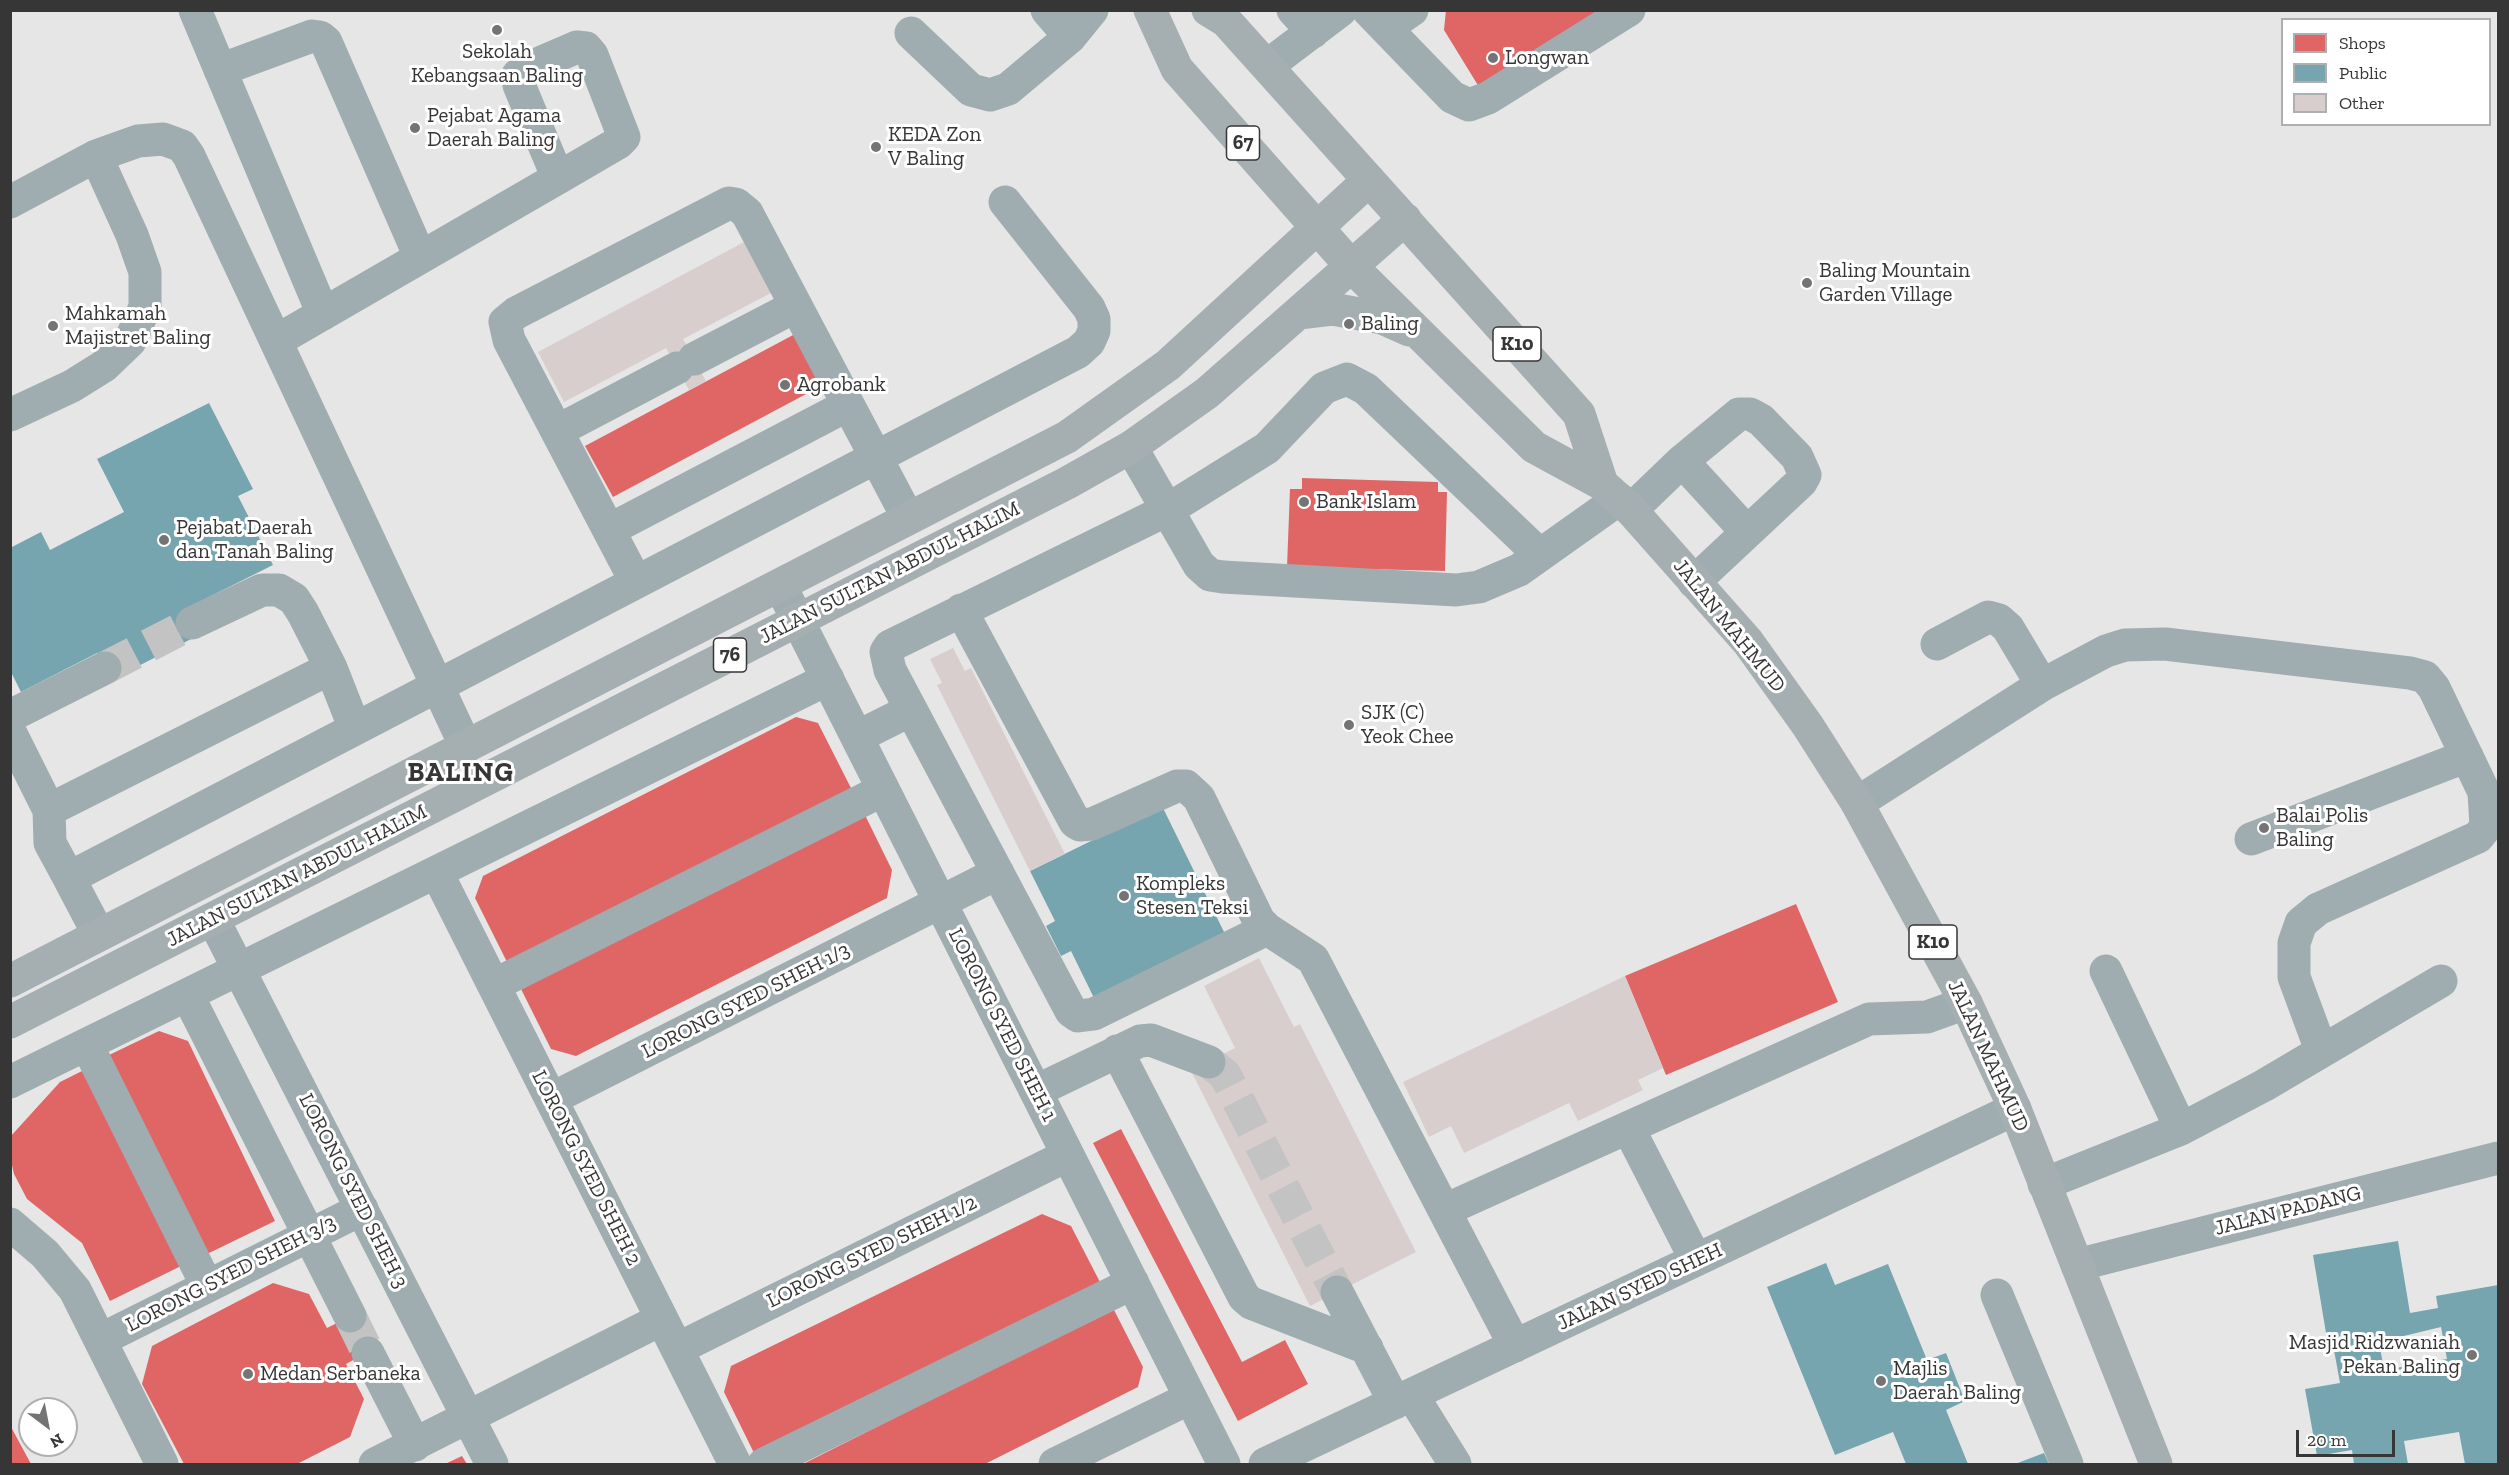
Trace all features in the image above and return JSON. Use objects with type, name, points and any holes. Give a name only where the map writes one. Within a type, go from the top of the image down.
[{"type":"main road","name":"67","points":[[1150,10],[1177,69],[1351,266]]},
{"type":"main road","name":"JALAN MAHMUD","points":[[1208,10],[1226,21],[1579,414],[1617,498]]},
{"type":"main road","name":"JALAN SULTAN ABDUL HALIM","points":[[10,981],[1067,437],[1168,365],[1369,180]]},
{"type":"main road","name":"JALAN SULTAN ABDUL HALIM","points":[[10,1022],[1131,447],[1207,393],[1405,219]]},
{"type":"main road","name":"JALAN MAHMUD","points":[[1351,266],[1534,447],[1617,498],[1748,642],[1808,726],[1857,803],[1966,1003],[2014,1109],[2156,1464]]},
{"type":"main road","points":[[1299,313],[1332,309],[1382,318],[1421,336]]},
{"type":"street","points":[[195,10],[323,314]]},
{"type":"street","points":[[1047,10],[1070,37]]},
{"type":"street","points":[[911,33],[971,90],[990,95],[1008,89],[1070,37],[1092,10]]},
{"type":"street","points":[[1267,66],[1303,21],[1341,10]]},
{"type":"street","points":[[1388,16],[1452,97],[1469,105],[1488,98],[1629,10]]},
{"type":"street","points":[[220,70],[312,36],[320,37],[326,42],[420,258]]},
{"type":"street","points":[[10,201],[96,156],[138,141],[172,140],[182,146],[189,156],[466,747]]},
{"type":"street","points":[[10,415],[72,386],[104,366],[130,341],[145,308],[145,272],[132,235],[96,156]]},
{"type":"street","points":[[276,341],[558,178]]},
{"type":"street","points":[[69,878],[1078,352],[1089,342],[1094,331],[1094,319],[1089,308],[1005,202]]},
{"type":"street","points":[[636,582],[509,340],[505,322],[516,312],[720,205],[736,204],[747,213],[908,518]]},
{"type":"street","points":[[557,431],[796,306]]},
{"type":"street","points":[[1267,929],[1094,1014],[1078,1016],[1066,1005],[886,661],[886,652],[895,642],[1168,509],[1267,448],[1324,388],[1347,379],[1366,389],[1539,554]]},
{"type":"street","points":[[609,530],[848,405]]},
{"type":"street","points":[[1131,447],[1199,565],[1210,575],[1456,590],[1479,587],[1519,570],[1617,498],[1682,461],[1739,414],[1750,414],[1761,420],[1797,457],[1805,475],[1801,482],[1694,582]]},
{"type":"street","points":[[1682,461],[1746,531]]},
{"type":"street","name":"LORONG SYED SHEH 1","points":[[780,585],[1224,1464]]},
{"type":"street","points":[[192,623],[262,590],[279,590],[294,599],[331,668],[355,729]]},
{"type":"street","points":[[961,610],[1075,822],[1080,825],[1092,824],[1167,789],[1186,786],[1199,798],[1259,921],[1267,929],[1313,959],[1515,1346]]},
{"type":"street","points":[[1937,644],[1988,618],[1999,620],[2008,628],[2042,685]]},
{"type":"street","points":[[1857,803],[2042,685],[2106,651],[2125,645],[2141,643],[2410,673],[2425,677],[2434,688],[2484,792],[2486,827],[2478,837],[2318,909],[2301,923],[2294,943],[2294,976],[2322,1050]]},
{"type":"street","points":[[10,716],[105,668]]},
{"type":"street","points":[[49,810],[331,668]]},
{"type":"street","points":[[10,1082],[828,680]]},
{"type":"street","points":[[857,737],[911,710]]},
{"type":"street","points":[[10,732],[49,810],[50,843],[99,934]]},
{"type":"street","points":[[2250,838],[2467,756]]},
{"type":"street","points":[[494,985],[883,790]]},
{"type":"street","name":"LORONG SYED SHEH 2","points":[[437,873],[735,1464]]},
{"type":"street","name":"LORONG SYED SHEH 1/3","points":[[551,1099],[998,873]]},
{"type":"street","name":"LORONG SYED SHEH 3","points":[[213,919],[492,1464]]},
{"type":"street","points":[[2106,971],[2181,1129]]},
{"type":"street","points":[[2044,1184],[2181,1129],[2263,1086],[2441,981]]},
{"type":"street","points":[[188,996],[350,1316]]},
{"type":"street","points":[[1445,1210],[1869,1019],[1927,1017],[1966,1003]]},
{"type":"street","points":[[1036,1091],[1140,1041],[1151,1040],[1209,1062]]},
{"type":"street","points":[[87,1045],[207,1286]]},
{"type":"street","points":[[1117,1051],[1244,1297],[1251,1303],[1367,1348]]},
{"type":"street","name":"JALAN SYED SHEH","points":[[1265,1464],[2014,1109]]},
{"type":"street","points":[[1629,1129],[1696,1260]]},
{"type":"street","name":"LORONG SYED SHEH 1/2","points":[[677,1349],[1068,1155]]},
{"type":"street","name":"JALAN PADANG","points":[[2077,1265],[2499,1158]]},
{"type":"street","name":"LORONG SYED SHEH 3/3","points":[[100,1340],[362,1209]]},
{"type":"street","points":[[10,1224],[45,1254],[75,1290],[162,1464]]},
{"type":"street","points":[[764,1464],[1132,1283]]},
{"type":"street","points":[[1337,1292],[1367,1348],[1455,1464]]},
{"type":"street","points":[[1997,1296],[2067,1464]]},
{"type":"street","points":[[375,1464],[662,1319]]},
{"type":"street","points":[[368,1353],[415,1445]]},
{"type":"street","points":[[1055,1464],[1190,1398]]},
{"type":"building: Shops","name":"Longwan","points":[[1446,10],[1603,10],[1479,87],[1444,30]]},
{"type":"building: Shops","points":[[795,334],[823,385],[613,497],[585,446]]},
{"type":"building: Shops","points":[[1302,478],[1438,482],[1438,492],[1447,492],[1445,571],[1287,567],[1290,489],[1302,489]]},
{"type":"building: Shops","points":[[796,717],[818,723],[852,790],[507,962],[475,898],[483,876]]},
{"type":"building: Shops","points":[[864,813],[892,870],[887,898],[576,1056],[551,1049],[519,985]]},
{"type":"building: Shops","points":[[1796,904],[1838,1002],[1666,1075],[1625,976]]},
{"type":"building: Shops","points":[[159,1031],[188,1041],[275,1221],[205,1255],[107,1056]]},
{"type":"building: Shops","points":[[84,1070],[181,1266],[110,1301],[82,1243],[27,1199],[14,1174],[10,1156],[10,1137],[60,1082]]},
{"type":"building: Shops","points":[[1121,1129],[1242,1362],[1285,1340],[1308,1384],[1238,1421],[1093,1143]]},
{"type":"building: Shops","points":[[1042,1214],[1071,1226],[1101,1284],[754,1453],[724,1392],[731,1366]]},
{"type":"building: Shops","name":"Medan Serbaneka","points":[[273,1283],[309,1294],[327,1328],[361,1311],[379,1346],[346,1364],[364,1399],[350,1437],[297,1464],[184,1464],[142,1384],[152,1346]]},
{"type":"building: Shops","points":[[1113,1308],[1143,1367],[1138,1387],[985,1464],[803,1464]]},
{"type":"building: Shops","points":[[10,1425],[18,1440],[18,1457],[27,1457],[31,1464],[10,1464]]},
{"type":"building: Shops","points":[[462,1456],[467,1464],[445,1464]]},
{"type":"building: Public","name":"Pejabat Daerah dan Tanah Baling","points":[[209,403],[253,489],[238,496],[273,565],[185,609],[199,635],[111,680],[97,653],[21,692],[10,670],[10,548],[41,532],[50,550],[124,512],[97,459]]},
{"type":"building: Public","name":"Kompleks Stesen Teksi","points":[[1162,806],[1226,936],[1095,1000],[1071,951],[1061,956],[1046,926],[1055,921],[1030,871]]},
{"type":"building: Public","name":"Masjid Ridzwaniah Pekan Baling","points":[[2398,1241],[2410,1313],[2438,1308],[2436,1296],[2498,1285],[2498,1464],[2465,1464],[2459,1432],[2404,1441],[2408,1464],[2354,1464],[2352,1450],[2317,1456],[2305,1389],[2340,1383],[2334,1350],[2329,1351],[2313,1255]],"holes":[[[2441,1327],[2447,1359],[2384,1370],[2379,1342]]]},
{"type":"building: Public","name":"Majlis Daerah Baling","points":[[1826,1263],[1835,1285],[1888,1264],[1927,1360],[1946,1353],[1965,1401],[1946,1410],[1968,1464],[1906,1464],[1893,1432],[1835,1455],[1767,1287]]},
{"type":"building: Public","name":"Majlis Daerah Baling","points":[[2044,1453],[2049,1464],[2015,1464]]},
{"type":"building: Other","points":[[746,241],[773,292],[683,339],[706,381],[689,390],[666,348],[564,402],[538,352]]},
{"type":"building: Other","points":[[953,648],[965,671],[971,668],[1065,854],[1030,871],[937,685],[942,683],[930,659]]},
{"type":"building: Other","points":[[1259,958],[1294,1027],[1300,1024],[1416,1252],[1310,1306],[1191,1071],[1235,1048],[1204,986]]},
{"type":"building: Other","points":[[1625,976],[1663,1068],[1638,1080],[1643,1090],[1578,1121],[1569,1103],[1464,1153],[1451,1126],[1429,1137],[1403,1082]]},
{"type":"tunnel","points":[[105,668],[192,623]]},
{"type":"tunnel","points":[[1209,1062],[1225,1075],[1337,1292]]},
{"type":"tunnel","points":[[350,1316],[368,1353]]},
{"type":"place","name":"Sekolah Kebangsaan Baling","points":[[497,30]]},
{"type":"place","name":"Longwan","points":[[1493,58]]},
{"type":"place","name":"Pejabat Agama Daerah Baling","points":[[415,128]]},
{"type":"place","name":"KEDA Zon V Baling","points":[[876,147]]},
{"type":"place","name":"Baling Mountain Garden Village","points":[[1807,283]]},
{"type":"place","name":"Baling","points":[[1349,324]]},
{"type":"place","name":"Mahkamah Majistret Baling","points":[[53,326]]},
{"type":"place","name":"Agrobank","points":[[785,385]]},
{"type":"place","name":"Bank Islam","points":[[1304,502]]},
{"type":"place","name":"Pejabat Daerah dan Tanah Baling","points":[[164,540]]},
{"type":"place","name":"SJK (C) Yeok Chee","points":[[1349,725]]},
{"type":"place","name":"Balai Polis Baling","points":[[2264,828]]},
{"type":"place","name":"Kompleks Stesen Teksi","points":[[1124,896]]},
{"type":"place","name":"Masjid Ridzwaniah Pekan Baling","points":[[2472,1355]]},
{"type":"place","name":"Medan Serbaneka","points":[[248,1374]]},
{"type":"place","name":"Majlis Daerah Baling","points":[[1881,1381]]},
{"type":"district","name":"BALING","points":[[461,773]]}]
